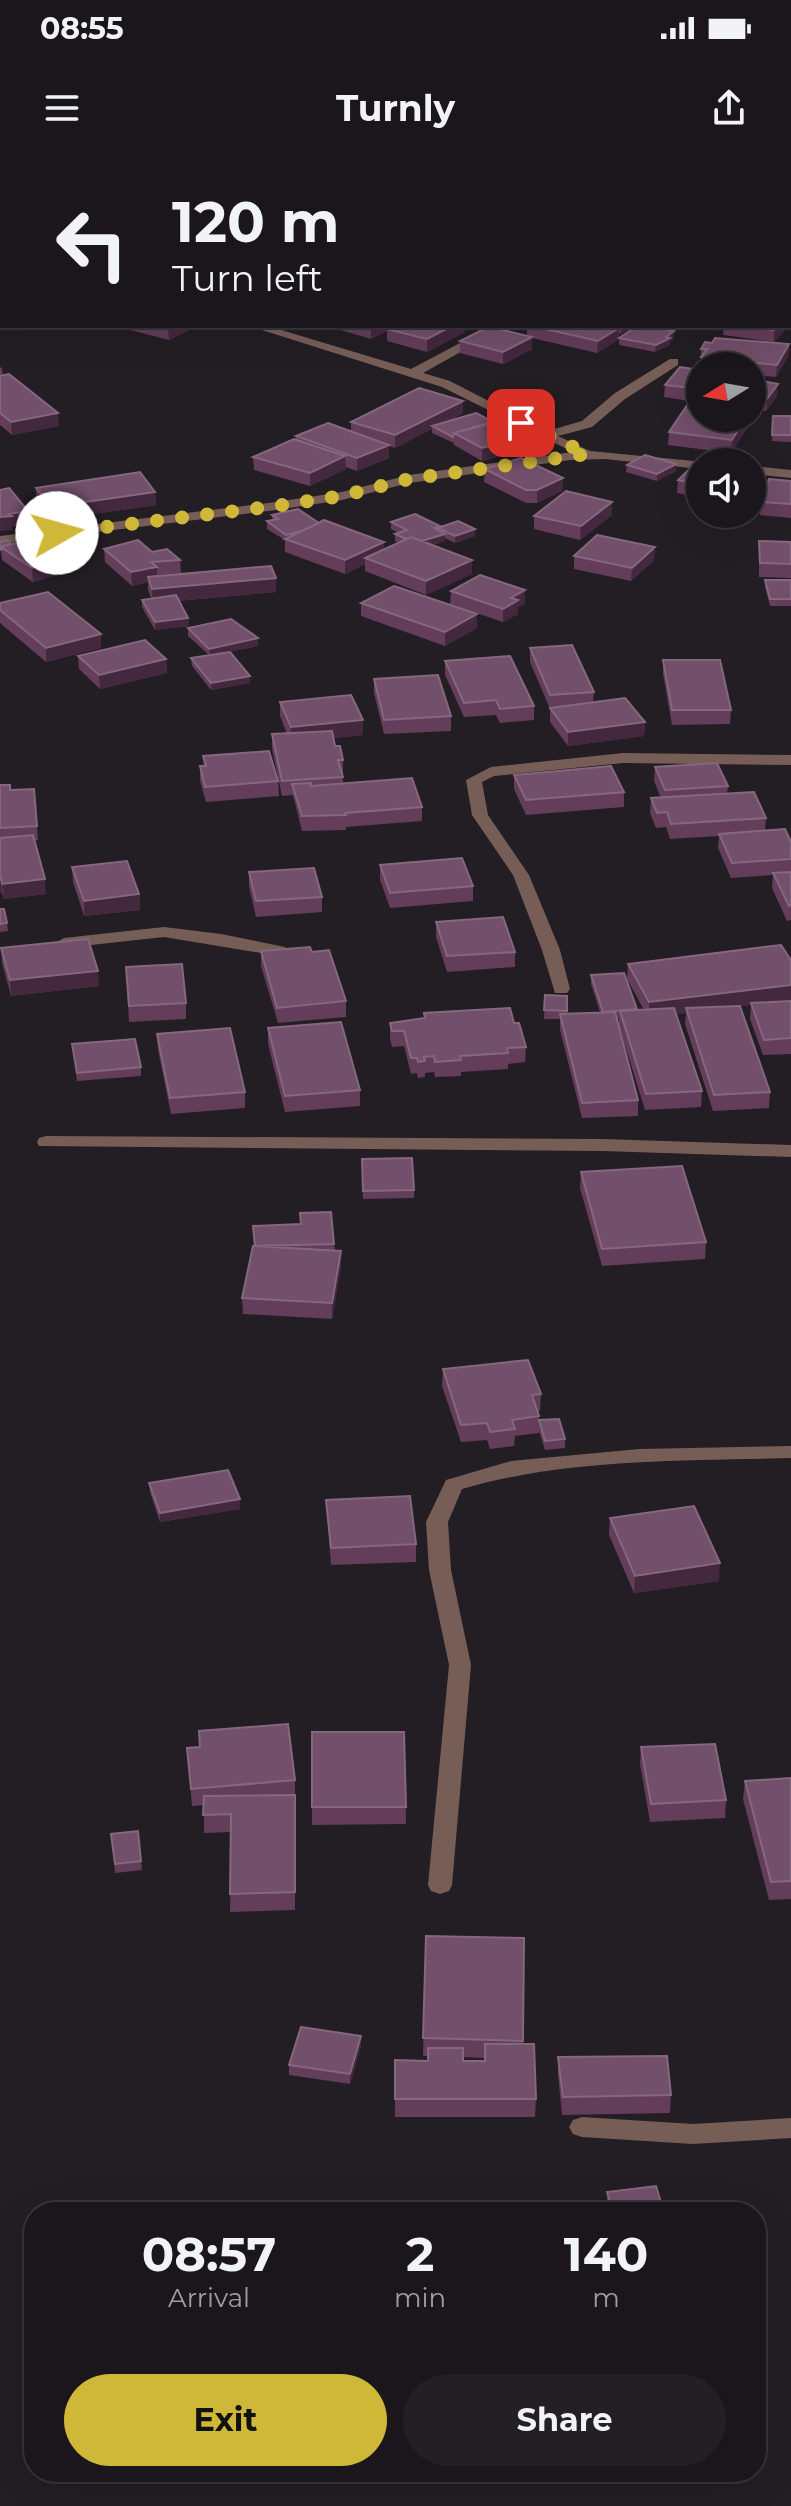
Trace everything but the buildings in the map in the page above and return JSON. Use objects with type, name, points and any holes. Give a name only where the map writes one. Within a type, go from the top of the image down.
[{"type":"street","points":[[262,328],[446,384],[546,436],[588,454]]},
{"type":"street","points":[[413,373],[497,328]]},
{"type":"street","points":[[546,436],[587,424],[620,396],[674,362]]},
{"type":"street","points":[[0,540],[276,506],[342,496],[409,479],[588,454],[686,464]]},
{"type":"street","points":[[766,471],[791,474]]},
{"type":"street","points":[[561,989],[551,950],[521,875],[480,815],[474,780],[491,772],[623,758],[791,760]]},
{"type":"street","points":[[49,945],[164,932],[279,951]]},
{"type":"street","points":[[46,1142],[586,1145],[791,1151]]},
{"type":"street","points":[[440,1885],[460,1665],[440,1570],[437,1522],[453,1485],[525,1466],[639,1455],[791,1452]]},
{"type":"street","points":[[582,2127],[693,2134],[791,2128]]},
{"type":"route","points":[[57,533],[276,506],[342,496],[409,479],[588,454],[521,423]]}]
